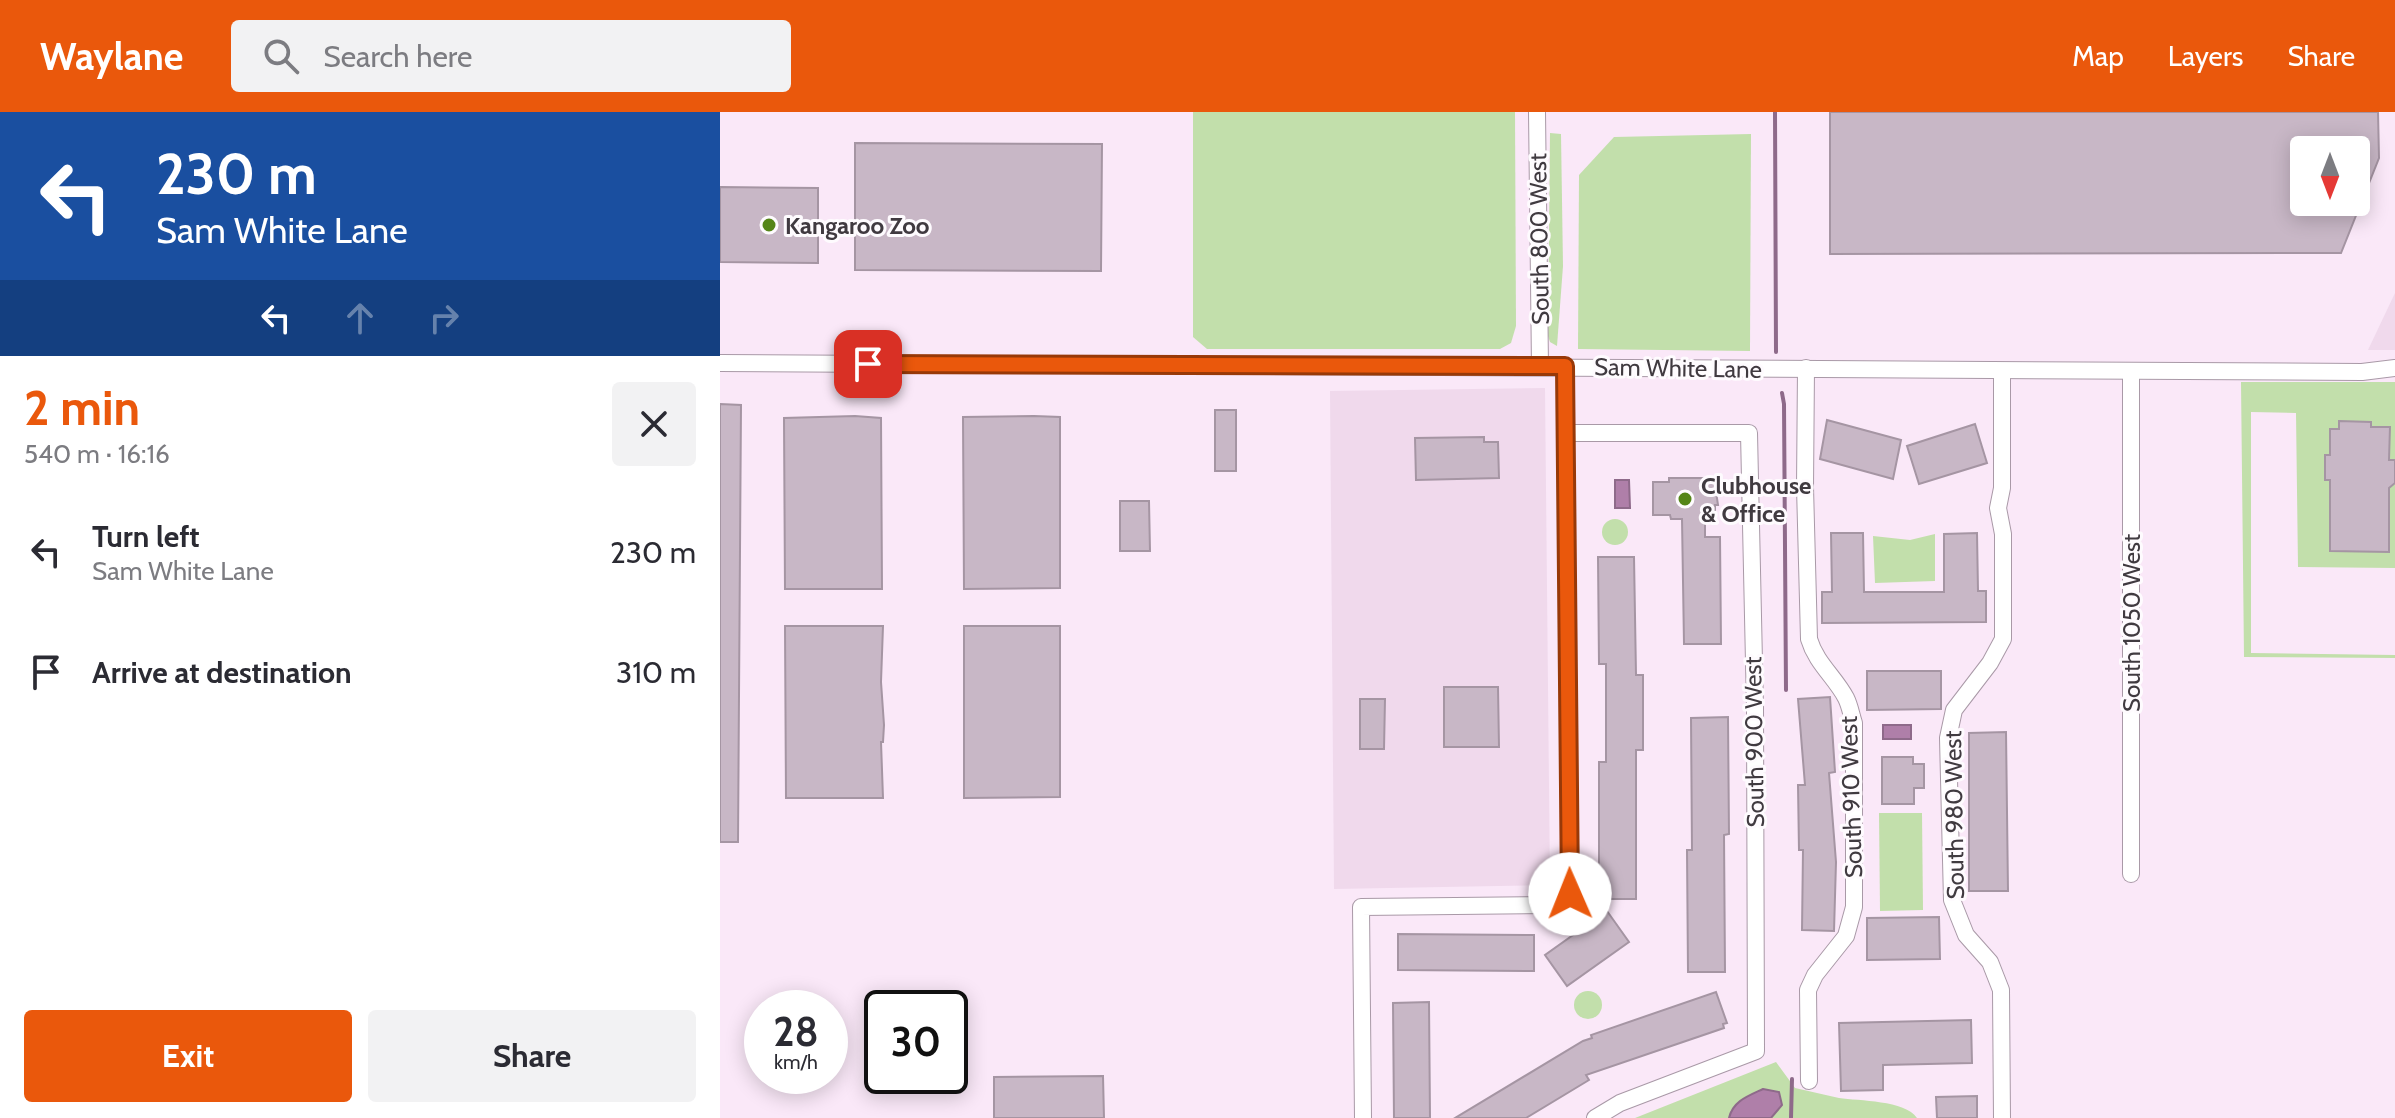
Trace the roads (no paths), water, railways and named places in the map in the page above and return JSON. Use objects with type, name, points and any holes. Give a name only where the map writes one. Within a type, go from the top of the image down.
[{"type":"street","name":"South 800 West","points":[[1537,112],[1540,367]]},
{"type":"street","name":"Sam White Lane","points":[[720,363],[2131,372],[2362,372],[2395,368]]},
{"type":"street","points":[[1363,1118],[1361,907],[1539,906],[1561,903],[1570,894],[1565,366]]},
{"type":"street","name":"South 910 West","points":[[1806,368],[1805,487],[1808,501],[1805,532],[1809,639],[1826,672],[1846,697],[1854,723],[1854,907],[1846,936],[1815,975],[1808,990],[1809,1081]]},
{"type":"street","name":"South 980 West","points":[[2002,371],[2002,488],[1998,508],[2003,534],[2003,639],[1990,663],[1954,710],[1948,738],[1952,900],[1966,935],[1990,962],[2001,990],[2002,1118]]},
{"type":"street","name":"South 1050 West","points":[[2131,372],[2131,874]]},
{"type":"street","name":"South 900 West","points":[[1567,433],[1749,433],[1755,708],[1756,1051],[1620,1103],[1595,1118]]},
{"type":"waterway","points":[[1775,112],[1776,352]]},
{"type":"waterway","points":[[1782,393],[1786,690]]},
{"type":"waterway","points":[[1791,1118],[1792,1079]]},
{"type":"place","name":"Kangaroo Zoo","points":[[769,225]]},
{"type":"place","name":"Clubhouse & Office","points":[[1685,499]]}]
